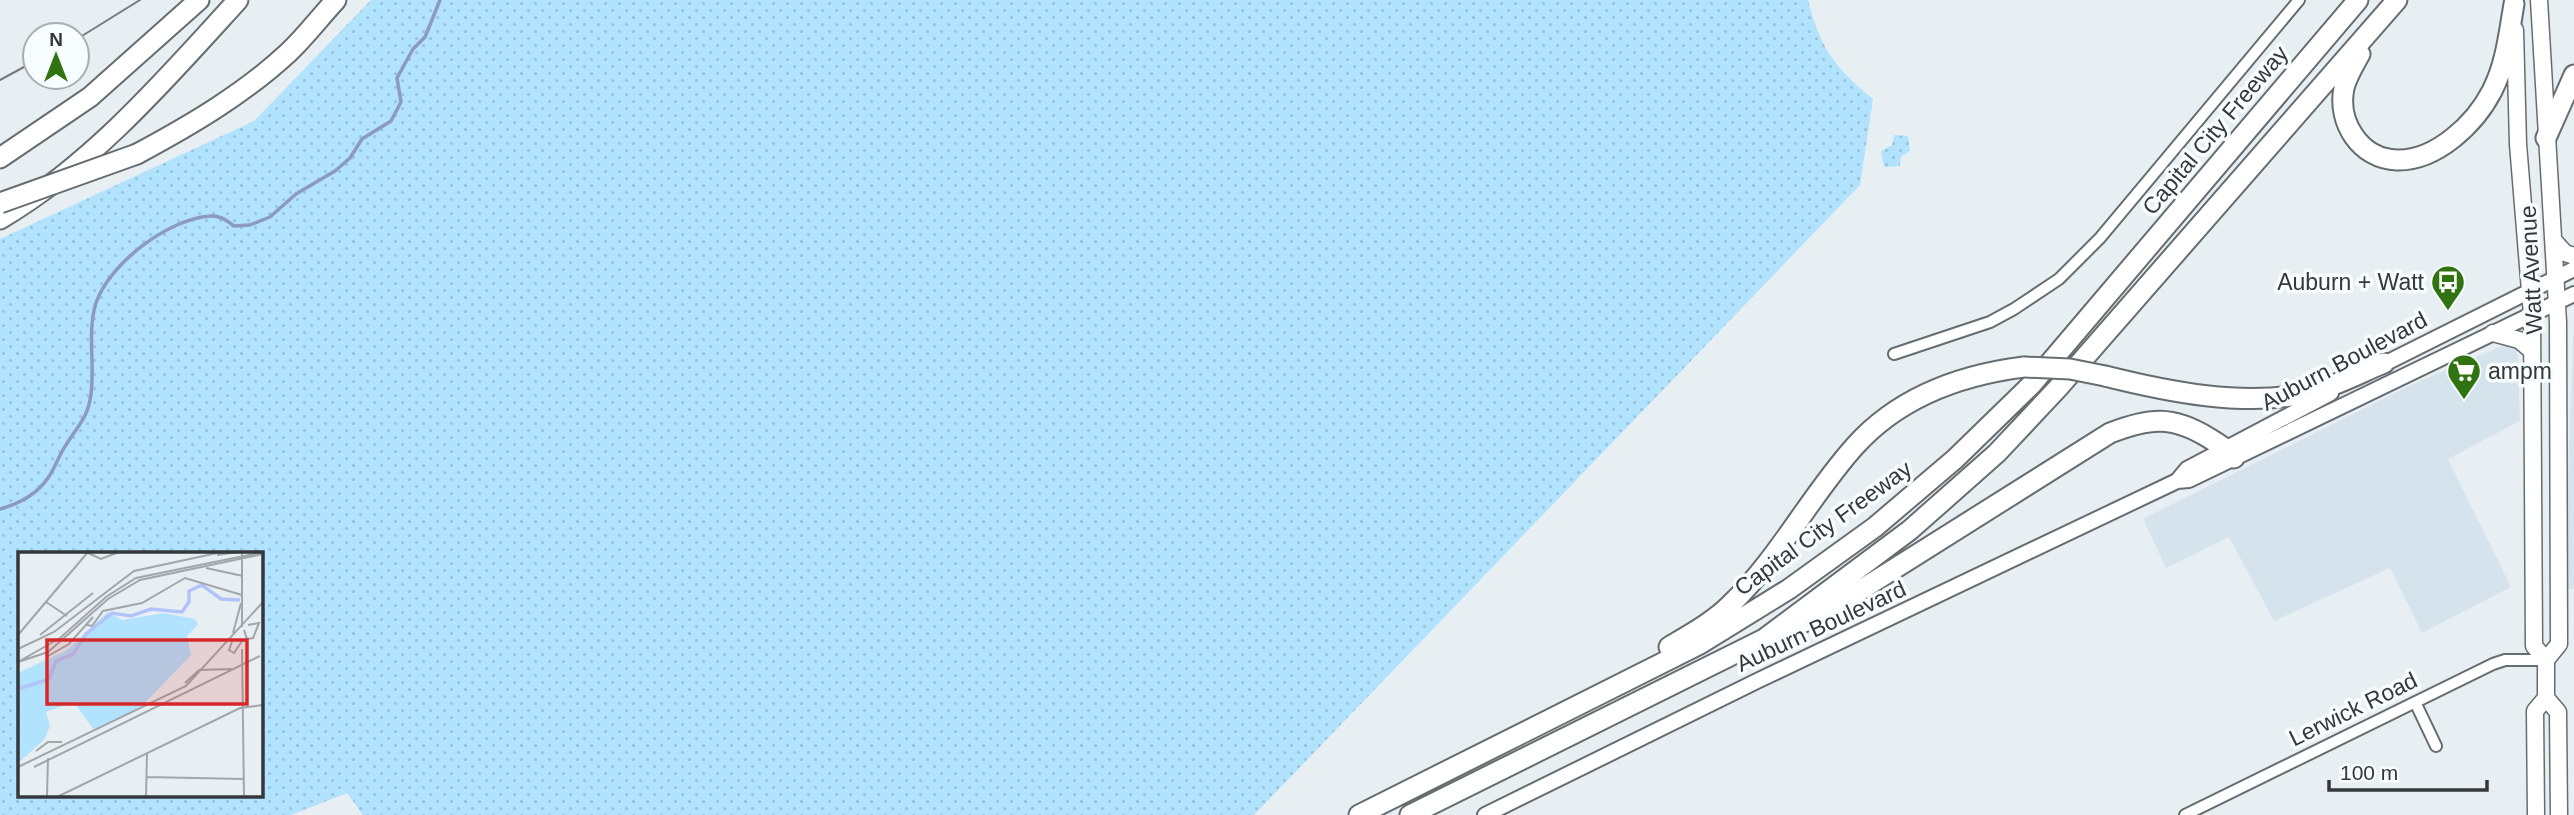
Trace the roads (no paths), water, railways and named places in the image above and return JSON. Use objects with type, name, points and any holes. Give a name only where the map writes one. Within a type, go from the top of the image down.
[{"type":"highway","points":[[0,158],[90,97],[199,0]]},
{"type":"highway","points":[[0,219],[26,204],[111,134],[238,0]]},
{"type":"highway","points":[[0,203],[137,155],[191,125],[242,91],[289,51],[336,0]]},
{"type":"highway","points":[[2278,94],[2342,0]]},
{"type":"highway","name":"Capital City Freeway","points":[[1359,815],[1700,644],[1789,589],[1875,527],[1955,459],[2031,385],[2358,0]]},
{"type":"highway","points":[[1764,639],[1910,530],[1997,453],[2136,302],[2397,0]]},
{"type":"highway","points":[[2379,20],[2350,72],[2344,89],[2344,119],[2355,139],[2374,154],[2396,160],[2416,158],[2446,143],[2493,91],[2504,62],[2514,2]]},
{"type":"highway","points":[[2546,138],[2574,75]]},
{"type":"highway","points":[[1547,720],[1684,638],[1729,607],[1763,568],[1855,446],[1886,418],[1921,395],[1960,379],[2024,367],[2070,369],[2195,396],[2252,398],[2309,393],[2384,363]]},
{"type":"highway","points":[[1410,815],[1764,639],[1812,619],[2110,433],[2136,423],[2163,420],[2189,425],[2231,454]]},
{"type":"main road","name":"Watt Avenue","points":[[2536,815],[2535,711],[2546,698],[2546,660],[2559,644],[2557,303],[2539,0]]},
{"type":"main road","name":"Watt Avenue","points":[[2514,2],[2519,154],[2532,314],[2534,646],[2546,660]]},
{"type":"main road","points":[[2553,240],[2565,253],[2574,256]]},
{"type":"main road","name":"Auburn Boulevard","points":[[2231,454],[2384,363],[2574,269]]},
{"type":"main road","name":"Auburn Boulevard","points":[[1485,815],[2177,481],[2188,469],[2231,454],[2574,294]]},
{"type":"main road","points":[[2493,333],[2519,340],[2532,351]]},
{"type":"main road","name":"Watt Avenue","points":[[2546,698],[2558,712],[2559,815]]},
{"type":"street","points":[[1894,354],[1990,321],[2014,310],[2059,279],[2100,238],[2299,0]]},
{"type":"street","name":"Lerwick Road","points":[[2185,815],[2493,664],[2505,660],[2546,660]]},
{"type":"street","points":[[2414,702],[2436,746]]},
{"type":"waterway","points":[[0,509],[27,498],[44,484],[85,415],[90,402],[92,383],[93,314],[103,288],[114,273],[142,246],[176,225],[214,216],[234,226],[250,225],[270,217],[296,194],[335,171],[350,158],[362,139],[391,121],[401,102],[397,78],[413,49],[425,37],[440,0]]},
{"type":"tram line","points":[[91,30],[140,0]]},
{"type":"tram line","points":[[0,80],[21,69]]},
{"type":"place","name":"Auburn + Watt","points":[[2448,312]]},
{"type":"place","name":"ampm","points":[[2464,401]]}]
